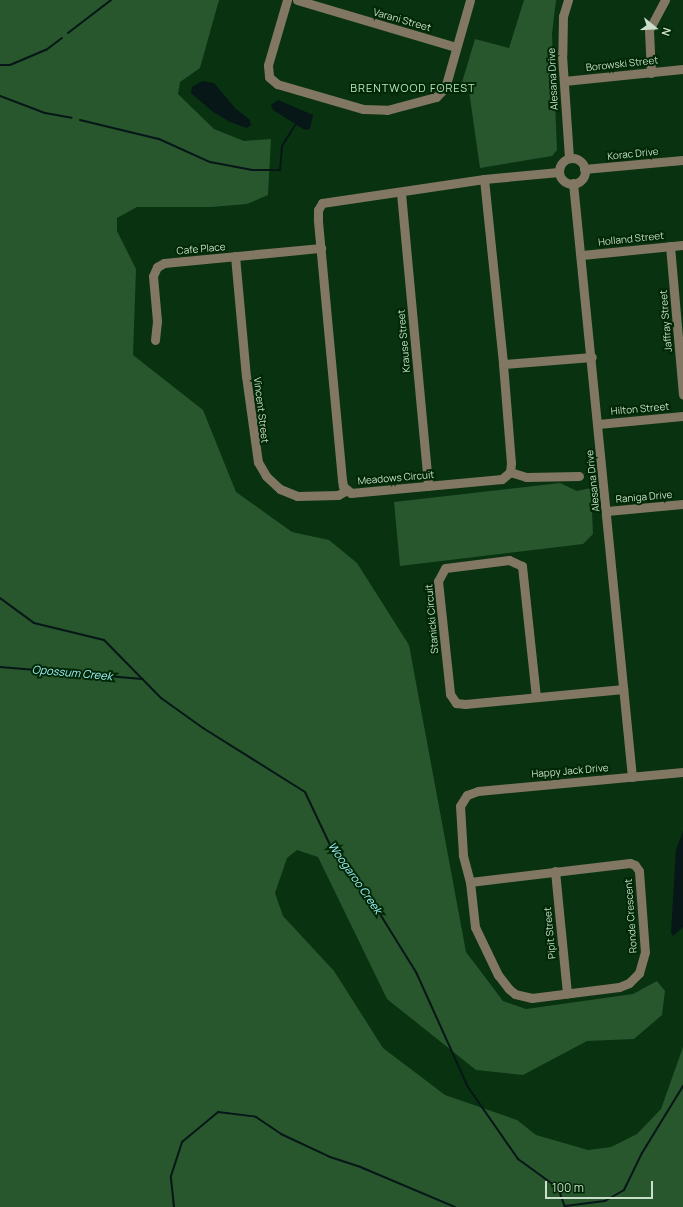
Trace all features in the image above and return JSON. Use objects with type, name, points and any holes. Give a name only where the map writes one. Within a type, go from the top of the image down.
[{"type":"street","points":[[287,0],[268,65],[269,77],[277,84],[363,109],[387,110],[436,97],[445,88],[470,0]]},
{"type":"street","name":"Varani Street","points":[[296,0],[456,47]]},
{"type":"street","name":"Alesana Drive","points":[[568,0],[563,16],[562,36],[569,158]]},
{"type":"street","points":[[651,73],[649,30],[665,0]]},
{"type":"street","name":"Borowski Street","points":[[564,81],[683,69]]},
{"type":"street","points":[[569,158],[578,159],[584,169],[580,180],[573,184],[562,179],[559,172],[560,165],[569,158]]},
{"type":"street","name":"Korac Drive","points":[[584,169],[683,160]]},
{"type":"street","name":"Meadows Circuit","points":[[510,472],[502,479],[357,493],[347,490],[342,480],[318,210],[322,203],[330,200],[401,193],[484,179],[559,172]]},
{"type":"street","points":[[484,179],[503,364],[511,463],[510,472],[526,477],[579,476]]},
{"type":"street","name":"Alesana Drive","points":[[573,184],[582,255],[632,777]]},
{"type":"street","name":"Krause Street","points":[[401,193],[428,486]]},
{"type":"street","name":"Holland Street","points":[[582,255],[683,245]]},
{"type":"street","name":"Jaffray Street","points":[[670,246],[680,332],[683,394]]},
{"type":"street","name":"Cafe Place","points":[[154,340],[156,321],[153,276],[157,267],[164,263],[321,248]]},
{"type":"street","name":"Vincent Street","points":[[235,256],[246,376],[258,462],[266,476],[280,489],[297,496],[338,495],[347,490]]},
{"type":"street","points":[[503,364],[592,357]]},
{"type":"street","name":"Hilton Street","points":[[598,424],[683,416]]},
{"type":"street","name":"Raniga Drive","points":[[607,511],[683,504]]},
{"type":"street","name":"Stanicki Circuit","points":[[536,697],[522,566],[509,560],[445,568],[438,581],[452,699],[465,704],[623,689]]},
{"type":"street","name":"Happy Jack Drive","points":[[463,800],[467,795],[478,791],[683,772]]},
{"type":"street","name":"Ronde Crescent","points":[[463,800],[459,814],[463,855],[470,882],[475,927],[498,975],[509,989],[515,994],[532,998],[619,987],[629,983],[639,973],[645,952],[639,871],[636,865],[630,863],[470,882]]},
{"type":"street","name":"Pipit Street","points":[[555,871],[567,993]]},
{"type":"green space","points":[[0,0],[219,0],[200,68],[180,82],[178,94],[214,129],[244,141],[271,139],[268,195],[247,204],[211,207],[137,207],[117,218],[117,231],[136,269],[133,355],[203,410],[236,492],[292,532],[329,540],[357,563],[409,645],[466,952],[503,1001],[526,1009],[633,994],[657,981],[665,991],[662,1015],[634,1039],[587,1041],[523,1075],[476,1070],[387,999],[318,857],[297,850],[287,858],[275,893],[283,916],[334,971],[383,1048],[445,1095],[517,1120],[536,1135],[588,1150],[611,1147],[637,1134],[661,1109],[683,1047],[683,1207],[0,1207]]},
{"type":"green space","points":[[524,0],[556,0],[552,34],[557,150],[552,156],[480,168],[469,91],[460,89],[475,39],[509,48]]},
{"type":"green space","points":[[560,483],[577,491],[591,488],[593,534],[583,544],[400,566],[394,502]]},
{"type":"shaded area","points":[[203,81],[214,83],[235,108],[250,120],[251,125],[247,128],[230,122],[213,112],[191,93],[192,87]]},
{"type":"shaded area","points":[[278,100],[313,115],[310,129],[305,130],[273,110],[271,105]]},
{"type":"shaded area","points":[[683,831],[683,927],[673,936],[671,932],[676,850]]},
{"type":"waterway","points":[[68,33],[111,0]]},
{"type":"waterway","points":[[0,65],[10,65],[46,50],[62,38]]},
{"type":"waterway","points":[[0,96],[45,113],[72,118]]},
{"type":"waterway","points":[[80,120],[159,139],[210,162],[252,170],[280,170],[282,146],[296,124]]},
{"type":"waterway","name":"Woogaroo Creek","points":[[0,598],[34,623],[104,640],[161,698],[203,728],[305,792],[332,849],[375,906],[416,972],[468,1087],[518,1159],[558,1188],[565,1207]]},
{"type":"waterway","name":"Opossum Creek","points":[[0,667],[142,679]]},
{"type":"waterway","points":[[565,1206],[605,1201],[624,1190],[642,1153],[683,1086]]},
{"type":"waterway","name":"Woogaroo Creek","points":[[174,1207],[171,1176],[182,1142],[218,1112],[256,1117],[281,1134],[330,1157],[358,1166],[455,1207]]},
{"type":"district","name":"BRENTWOOD FOREST","points":[[413,88]]}]
